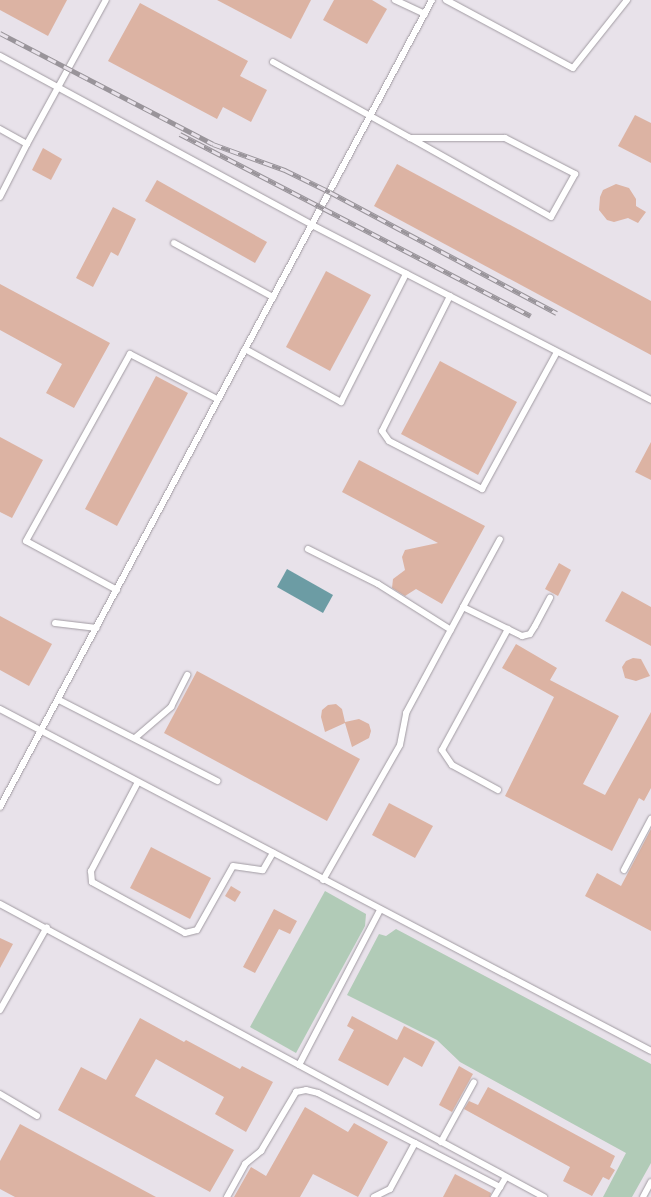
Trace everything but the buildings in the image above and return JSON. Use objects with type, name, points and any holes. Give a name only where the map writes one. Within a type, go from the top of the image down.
[{"type":"lane","points":[[0,197],[106,0]]},
{"type":"lane","points":[[395,0],[425,14]]},
{"type":"lane","points":[[0,807],[42,732],[218,399],[432,0]]},
{"type":"lane","points":[[446,0],[573,68],[627,0]]},
{"type":"lane","points":[[0,56],[312,225],[651,400]]},
{"type":"lane","points":[[273,62],[371,115],[410,138],[551,217],[575,174],[505,138],[410,138]]},
{"type":"lane","points":[[0,129],[28,144]]},
{"type":"lane","points":[[174,243],[273,297]]},
{"type":"lane","points":[[245,349],[340,402],[406,274]]},
{"type":"lane","points":[[450,296],[382,431],[389,441],[482,489],[557,352]]},
{"type":"lane","points":[[117,590],[26,541],[130,354],[218,399]]},
{"type":"lane","points":[[323,880],[400,744],[406,713],[500,539]]},
{"type":"lane","points":[[308,549],[378,584],[452,630]]},
{"type":"lane","points":[[463,607],[522,636],[530,634],[550,598]]},
{"type":"lane","points":[[55,623],[97,628]]},
{"type":"lane","points":[[498,790],[452,765],[442,750],[508,629]]},
{"type":"lane","points":[[135,738],[171,707],[187,675]]},
{"type":"lane","points":[[59,700],[217,781]]},
{"type":"lane","points":[[0,709],[380,910],[651,1051]]},
{"type":"lane","points":[[138,782],[91,871],[92,882],[186,933],[197,930],[233,866],[264,870],[273,853]]},
{"type":"lane","points":[[624,870],[651,819]]},
{"type":"lane","points":[[0,904],[47,927],[544,1197]]},
{"type":"lane","points":[[299,1065],[380,910]]},
{"type":"lane","points":[[0,1010],[47,927]]},
{"type":"lane","points":[[441,1142],[474,1082]]},
{"type":"lane","points":[[227,1197],[246,1164],[261,1150],[296,1092],[306,1090],[318,1093],[500,1187]]},
{"type":"lane","points":[[0,1094],[37,1116]]},
{"type":"lane","points":[[374,1197],[390,1189],[415,1143]]},
{"type":"lane","points":[[494,1197],[506,1177]]},
{"type":"lane","points":[[643,1197],[651,1182]]},
{"type":"green space","points":[[325,891],[366,914],[365,926],[296,1053],[250,1027]]},
{"type":"green space","points":[[396,929],[651,1064],[651,1163],[632,1197],[603,1197],[626,1153],[460,1062],[437,1040],[347,995],[379,934],[386,936]]},
{"type":"water","points":[[287,569],[333,595],[323,613],[277,587]]},
{"type":"railway","points":[[0,33],[213,144],[285,170],[330,192],[557,313]]},
{"type":"railway","points":[[180,134],[531,316]]}]
